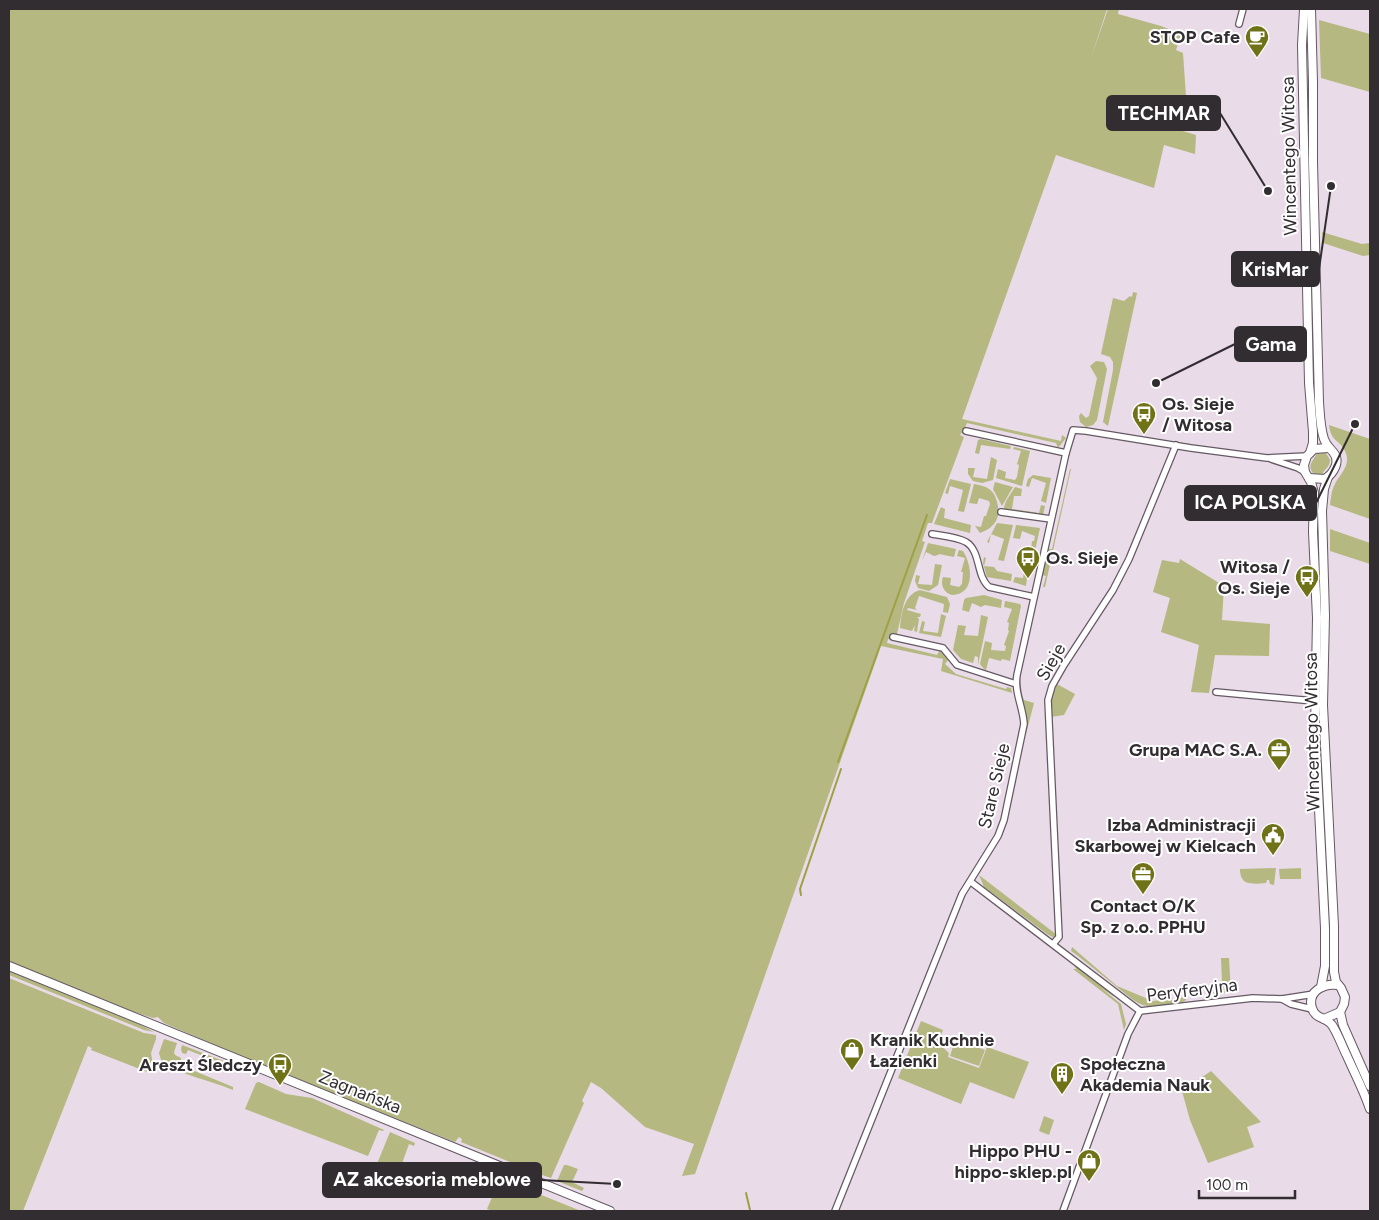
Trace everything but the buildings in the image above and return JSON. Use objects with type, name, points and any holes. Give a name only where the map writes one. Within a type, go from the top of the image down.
[{"type":"main road","name":"Wincentego Witosa","points":[[1304,9],[1302,45],[1306,272],[1309,383],[1313,435],[1309,455]]},
{"type":"main road","name":"Wincentego Witosa","points":[[1311,9],[1318,383],[1322,434],[1328,448]]},
{"type":"main road","points":[[1317,448],[1328,448],[1335,455],[1336,464],[1328,477],[1322,480],[1307,475],[1304,465],[1309,455],[1317,448]]},
{"type":"main road","name":"Wincentego Witosa","points":[[1307,475],[1314,493],[1317,634],[1314,701],[1325,928],[1324,966],[1321,987]]},
{"type":"main road","name":"Wincentego Witosa","points":[[1328,477],[1324,489],[1322,512],[1325,616],[1323,706],[1334,926],[1333,967],[1338,985]]},
{"type":"main road","name":"Zagnańska","points":[[9,966],[610,1211]]},
{"type":"main road","points":[[1370,1086],[1344,1029],[1340,1012],[1345,997],[1342,988],[1338,985],[1325,985],[1314,994],[1312,1009],[1316,1015],[1331,1023],[1370,1109]]},
{"type":"main road","points":[[1324,1019],[1340,1012]]},
{"type":"street","points":[[1239,24],[1243,9]]},
{"type":"street","name":"Stare Sieje","points":[[835,1211],[962,894],[995,843],[1004,820],[1024,724],[1016,684],[1051,519],[1073,430],[1086,430],[1176,445]]},
{"type":"street","points":[[966,431],[1066,453]]},
{"type":"street","points":[[1176,445],[1266,458],[1298,468],[1307,475]]},
{"type":"street","name":"Sieje","points":[[1053,944],[1059,937],[1048,700],[1052,686],[1064,665],[1113,590],[1129,559],[1176,445]]},
{"type":"street","points":[[1266,458],[1309,455]]},
{"type":"street","points":[[1001,512],[1051,519]]},
{"type":"street","points":[[932,534],[962,540],[969,544],[973,550],[982,578],[989,587],[1034,597]]},
{"type":"street","points":[[893,637],[943,648],[957,665],[1016,684]]},
{"type":"street","points":[[1216,692],[1314,701]]},
{"type":"street","points":[[971,882],[1140,1011]]},
{"type":"street","name":"Peryferyjna","points":[[1063,1211],[1128,1034],[1140,1011],[1254,998],[1282,999],[1314,994]]},
{"type":"street","name":"Peryferyjna","points":[[1282,999],[1291,1004],[1312,1009]]},
{"type":"green space","points":[[9,9],[1107,9],[1091,58],[1108,9],[1119,9],[1118,14],[1161,26],[1181,34],[1176,50],[1183,53],[1187,111],[1166,113],[1163,125],[1196,135],[1195,154],[1164,145],[1154,188],[1056,155],[962,419],[1061,441],[1062,435],[1066,438],[1058,448],[1056,443],[967,423],[963,433],[960,435],[964,437],[932,523],[928,523],[922,541],[925,542],[904,603],[897,634],[892,634],[891,639],[888,639],[887,643],[937,655],[940,650],[948,660],[945,664],[956,674],[1006,689],[1007,687],[1011,688],[1012,693],[941,671],[943,659],[881,646],[695,1174],[682,1176],[694,1144],[645,1127],[601,1088],[591,1082],[582,1101],[584,1103],[551,1178],[533,1172],[534,1168],[530,1167],[529,1170],[525,1168],[527,1165],[524,1163],[522,1167],[461,1142],[462,1139],[459,1137],[455,1142],[247,1059],[164,1023],[158,1017],[153,1018],[121,1008],[9,963]]},
{"type":"green space","points":[[1319,20],[1370,34],[1370,92],[1321,78]]},
{"type":"green space","points":[[1322,232],[1362,244],[1370,243],[1370,255],[1363,256],[1323,243]]},
{"type":"green space","points":[[1133,292],[1137,293],[1108,426],[1103,422],[1113,362],[1110,357],[1101,354],[1113,298],[1124,301],[1130,296],[1132,297]]},
{"type":"green space","points":[[1096,361],[1104,362],[1107,369],[1097,420],[1093,425],[1086,427],[1080,422],[1079,416],[1081,413],[1086,418],[1089,416],[1097,378],[1090,366]]},
{"type":"green space","points":[[1329,425],[1370,439],[1370,519],[1330,505],[1333,488],[1346,466],[1347,456],[1343,447],[1333,438]]},
{"type":"green space","points":[[981,439],[1011,446],[1010,449],[981,445],[979,454],[975,453],[978,440]]},
{"type":"green space","points":[[1014,447],[1030,451],[1022,486],[996,478],[998,469],[1006,472],[1005,478],[1015,480],[1017,477],[1019,465],[1017,464],[1021,451],[1013,449]]},
{"type":"green space","points":[[1317,451],[1326,453],[1330,460],[1322,476],[1313,473],[1311,470],[1311,464]]},
{"type":"green space","points":[[991,457],[997,460],[993,480],[982,483],[973,481],[968,474],[968,468],[975,468],[973,477],[987,479]]},
{"type":"green space","points":[[1070,469],[1045,587],[1043,587],[1046,576],[1042,575],[1047,549],[1052,549]]},
{"type":"green space","points":[[1033,475],[1051,478],[1046,503],[1041,501],[1046,483],[1032,478],[1029,487],[1026,486],[1028,479]]},
{"type":"green space","points":[[950,479],[971,484],[964,512],[958,511],[963,490],[950,486],[948,494],[945,493]]},
{"type":"green space","points":[[995,482],[1013,487],[1002,506],[993,489]]},
{"type":"green space","points":[[974,484],[991,490],[998,508],[996,522],[980,533],[975,526],[981,527],[990,504],[989,501],[979,498],[977,504],[969,503]]},
{"type":"green space","points":[[1015,487],[1022,489],[1021,496],[1014,496],[1012,509],[1039,513],[1041,505],[1045,506],[1043,515],[1003,511],[1006,501]]},
{"type":"green space","points":[[941,507],[945,509],[944,518],[971,525],[970,533],[934,524]]},
{"type":"green space","points":[[997,523],[1013,525],[1004,561],[998,560],[1004,539],[991,534]]},
{"type":"green space","points":[[1016,525],[1040,528],[1026,586],[1013,582],[1015,577],[1023,578],[1025,565],[1027,565],[1030,558],[1032,541],[1034,541],[1035,536],[1022,531],[1020,539],[1013,538]]},
{"type":"green space","points":[[1330,529],[1370,543],[1370,564],[1330,551]]},
{"type":"green space","points":[[928,543],[956,549],[954,557],[939,554],[934,556],[926,552],[922,561]]},
{"type":"green space","points":[[959,550],[963,551],[966,557],[970,578],[965,590],[952,595],[945,591],[942,586],[942,580],[943,577],[951,578],[950,585],[959,587],[962,584],[963,572],[961,572],[965,558],[957,556]]},
{"type":"green space","points":[[984,557],[986,558],[984,566],[994,567],[997,571],[1012,574],[1011,581],[987,577],[983,563]]},
{"type":"green space","points":[[1180,559],[1224,586],[1222,620],[1270,624],[1269,656],[1215,655],[1209,693],[1191,692],[1199,645],[1161,632],[1170,598],[1153,592],[1162,560],[1179,563]]},
{"type":"green space","points":[[935,564],[942,565],[938,585],[929,591],[918,588],[915,581],[916,575],[920,576],[918,584],[932,585]]},
{"type":"green space","points":[[920,590],[947,597],[950,604],[948,613],[943,612],[944,604],[919,596],[915,608],[917,610],[908,608],[907,610],[921,614],[920,617],[917,617],[919,619],[917,632],[914,631],[915,625],[912,631],[900,628],[907,600]]},
{"type":"green space","points":[[984,595],[1002,600],[1001,608],[985,605],[981,607],[972,603],[969,612],[962,610],[966,598]]},
{"type":"green space","points":[[1005,601],[1020,604],[1021,606],[1010,661],[989,658],[986,670],[980,664],[985,641],[992,643],[991,650],[1005,651],[1006,646],[1004,645],[1009,631],[1009,623],[1007,622],[1012,609],[1004,607]]},
{"type":"green space","points":[[941,614],[946,616],[941,637],[919,633],[922,621],[925,622],[923,631],[938,633]]},
{"type":"green space","points":[[981,615],[988,617],[978,665],[978,657],[975,656],[973,663],[961,659],[953,650],[958,625],[966,626],[964,635],[978,636]]},
{"type":"green space","points":[[1057,684],[1075,694],[1064,715],[1051,717],[1050,701]]},
{"type":"green space","points":[[1020,690],[1024,700],[1034,703],[1026,734],[1026,712]]},
{"type":"green space","points":[[1276,868],[1274,885],[1270,884],[1269,880],[1266,883],[1248,883],[1242,878],[1240,869]]},
{"type":"green space","points":[[1301,868],[1301,879],[1280,879],[1279,869]]},
{"type":"green space","points":[[979,875],[1057,935],[1054,938],[1047,934],[984,887]]},
{"type":"green space","points":[[1072,947],[1117,986],[1153,1001],[1186,997],[1186,1000],[1161,1006],[1145,1006],[1132,999],[1071,951]]},
{"type":"green space","points":[[1221,958],[1229,958],[1231,992],[1212,994],[1222,982]]},
{"type":"green space","points":[[1077,966],[1114,994],[1113,996],[1101,988],[1121,1004],[1126,1024],[1124,1030],[1118,1004],[1073,969],[1076,969],[1075,967]]},
{"type":"green space","points":[[9,969],[126,1017],[154,1032],[144,1030],[9,975]]},
{"type":"green space","points":[[9,978],[144,1033],[156,1035],[151,1053],[153,1065],[150,1073],[91,1050],[92,1048],[88,1046],[23,1211],[9,1211]]},
{"type":"green space","points":[[921,1021],[943,1030],[938,1043],[949,1053],[948,1057],[979,1068],[987,1047],[1029,1062],[1014,1099],[970,1082],[961,1104],[898,1078]]},
{"type":"green space","points":[[164,1039],[177,1043],[174,1052],[175,1055],[181,1058],[180,1065],[233,1087],[233,1090],[162,1063],[159,1053]]},
{"type":"green space","points":[[955,1040],[985,1050],[979,1066],[950,1056]]},
{"type":"green space","points":[[182,1045],[239,1067],[238,1070],[188,1050],[186,1054],[182,1053]]},
{"type":"green space","points":[[1211,1071],[1261,1122],[1247,1127],[1254,1147],[1208,1163],[1190,1120],[1182,1091]]},
{"type":"green space","points":[[259,1082],[286,1094],[312,1098],[384,1130],[379,1130],[368,1156],[245,1109],[256,1083]]},
{"type":"green space","points":[[1044,1116],[1054,1120],[1049,1135],[1039,1131]]},
{"type":"green space","points":[[390,1132],[415,1143],[414,1146],[409,1144],[400,1169],[450,1188],[448,1191],[377,1164]]},
{"type":"green space","points":[[564,1165],[578,1169],[572,1182],[584,1188],[582,1191],[557,1181]]},
{"type":"green space","points":[[500,1179],[581,1211],[493,1211],[487,1209]]},
{"type":"waterway","points":[[838,762],[927,515]]},
{"type":"waterway","points":[[801,895],[800,889],[841,769]]},
{"type":"waterway","points":[[746,1193],[750,1210]]},
{"type":"place","name":"STOP Cafe","points":[[1257,58]]},
{"type":"place","name":"KrisMar","points":[[1331,186]]},
{"type":"place","name":"TECHMAR","points":[[1268,191]]},
{"type":"place","name":"Gama","points":[[1156,383]]},
{"type":"place","name":"ICA POLSKA","points":[[1355,424]]},
{"type":"place","name":"Os. Sieje / Witosa","points":[[1144,435]]},
{"type":"place","name":"Os. Sieje","points":[[1028,579]]},
{"type":"place","name":"Witosa / Os. Sieje","points":[[1307,598]]},
{"type":"place","name":"Grupa MAC S.A.","points":[[1279,771]]},
{"type":"place","name":"Izba Administracji Skarbowej w Kielcach","points":[[1273,856]]},
{"type":"place","name":"Contact O/K Sp. z o.o. PPHU","points":[[1143,895]]},
{"type":"place","name":"Kranik Kuchnie Łazienki","points":[[852,1071]]},
{"type":"place","name":"Areszt Śledczy","points":[[280,1086]]},
{"type":"place","name":"Społeczna Akademia Nauk","points":[[1062,1095]]},
{"type":"place","name":"Hippo PHU - hippo-sklep.pl","points":[[1089,1182]]},
{"type":"place","name":"AZ akcesoria meblowe","points":[[617,1184]]}]
